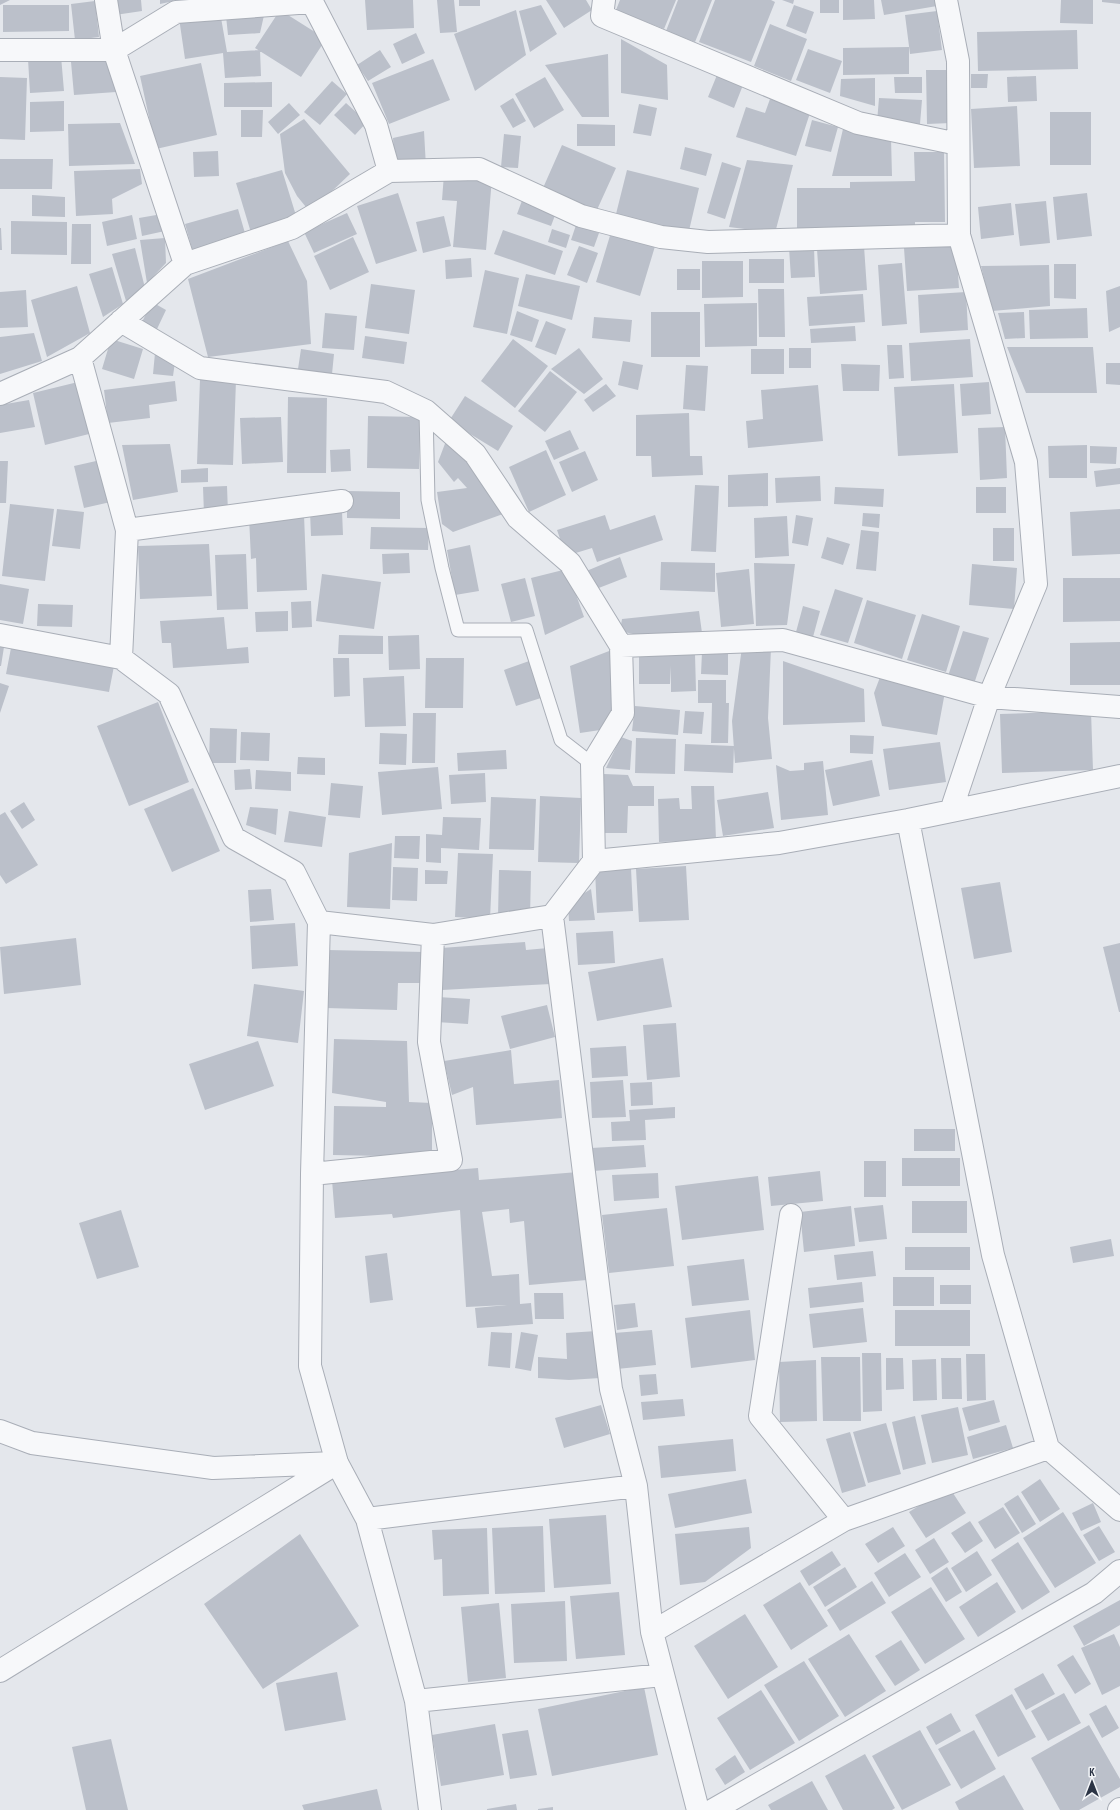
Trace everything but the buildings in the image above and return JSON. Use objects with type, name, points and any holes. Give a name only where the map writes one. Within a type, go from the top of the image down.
[{"type":"street","points":[[106,0],[114,50],[185,264]]},
{"type":"street","points":[[604,0],[602,16],[858,123],[958,144]]},
{"type":"street","points":[[946,0],[958,61],[959,235],[1026,462],[1036,584],[989,697],[952,811]]},
{"type":"street","points":[[0,50],[114,50],[176,12],[312,1],[376,125],[389,171]]},
{"type":"street","points":[[0,394],[80,358],[185,264],[292,228],[389,171],[479,169],[581,216],[661,237],[708,242],[959,235]]},
{"type":"street","points":[[121,321],[200,368],[386,392],[426,411],[475,454],[518,518],[570,563],[621,646],[623,713],[592,764],[594,861],[552,916],[433,935],[319,922]]},
{"type":"street","points":[[80,358],[127,530],[121,658]]},
{"type":"street","points":[[127,530],[342,501]]},
{"type":"street","points":[[0,635],[121,658],[169,694],[234,838],[294,872],[319,922],[312,1174],[310,1366],[337,1463],[367,1519],[416,1701],[430,1810]]},
{"type":"street","points":[[621,646],[783,640],[989,697],[1120,707]]},
{"type":"street","points":[[594,861],[779,842],[908,820],[1120,776]]},
{"type":"street","points":[[908,820],[993,1255],[1048,1448],[1120,1510]]},
{"type":"street","points":[[552,916],[611,1389],[636,1486],[652,1632],[662,1676],[698,1810]]},
{"type":"street","points":[[312,1174],[451,1160],[430,1042],[433,935]]},
{"type":"street","points":[[791,1215],[760,1416],[844,1520]]},
{"type":"street","points":[[0,1431],[32,1443],[213,1468],[337,1463]]},
{"type":"street","points":[[652,1632],[844,1520],[1048,1448]]},
{"type":"street","points":[[0,1671],[337,1463]]},
{"type":"street","points":[[367,1519],[636,1486]]},
{"type":"street","points":[[714,1810],[1094,1593],[1120,1571]]},
{"type":"street","points":[[416,1701],[662,1676]]},
{"type":"lane","points":[[426,411],[428,500],[442,568],[458,630],[526,630],[561,740],[592,764]]}]
